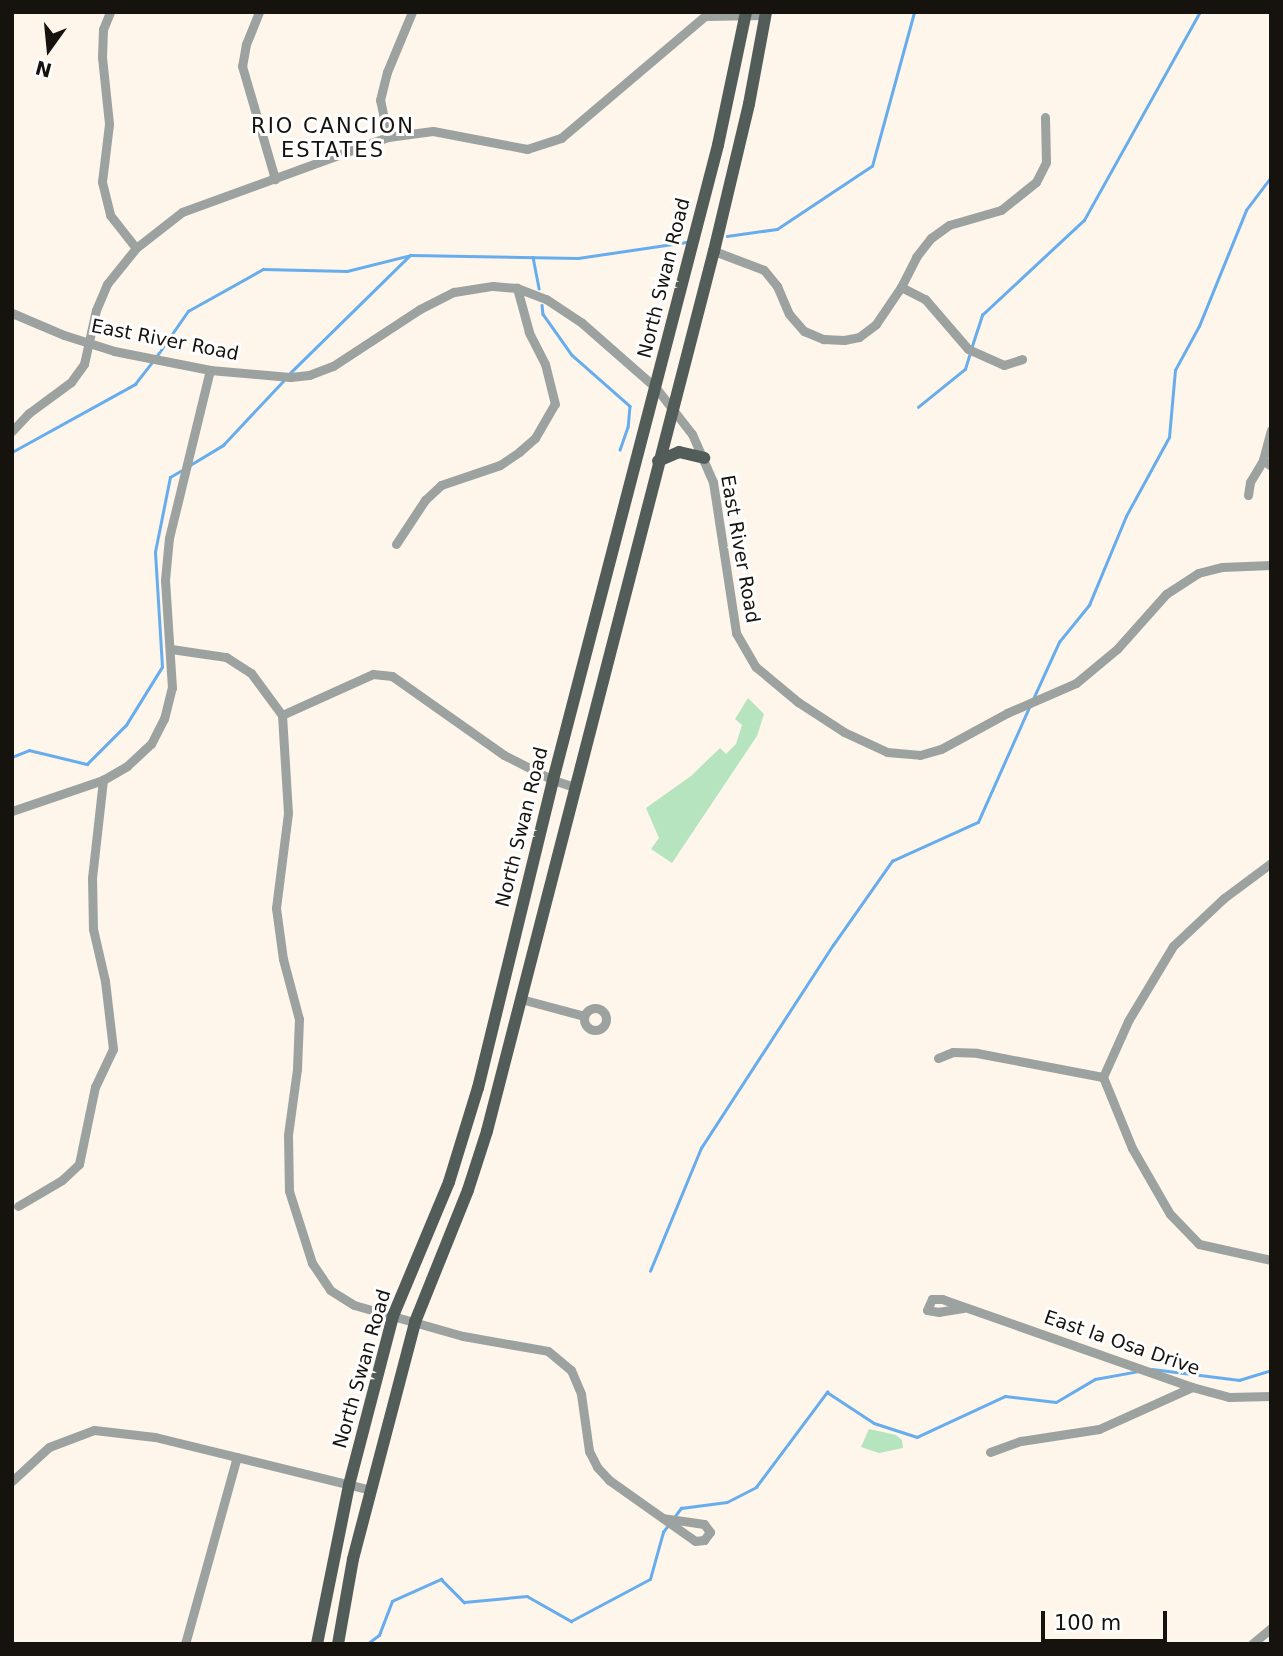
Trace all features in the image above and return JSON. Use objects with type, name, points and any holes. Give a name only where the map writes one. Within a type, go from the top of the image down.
[{"type":"main road","name":"North Swan Road","points":[[317,1644],[349,1485],[393,1316],[449,1182],[478,1088],[553,780],[718,145],[746,13]]},
{"type":"main road","name":"North Swan Road","points":[[338,1644],[353,1559],[415,1322],[475,1168],[520,999],[714,251],[749,104],[766,14]]},
{"type":"main road","points":[[658,461],[679,452],[704,458]]},
{"type":"street","points":[[110,12],[103,29],[102,57],[109,124],[102,182],[110,215],[136,248]]},
{"type":"street","points":[[259,12],[246,44],[242,66],[275,179]]},
{"type":"street","points":[[388,137],[380,100],[387,72],[412,12]]},
{"type":"street","points":[[12,431],[29,413],[71,382],[84,364],[100,297],[136,248],[182,212],[388,137],[433,131],[527,149],[561,138],[705,16],[766,14]]},
{"type":"street","points":[[714,251],[764,270],[777,286],[789,314],[804,331],[823,339],[844,340],[859,337],[876,324],[901,287],[916,257],[931,238],[949,226],[1002,211],[1036,182],[1046,162],[1045,117]]},
{"type":"street","name":"East River Road","points":[[12,313],[88,344],[210,370],[289,377],[309,375],[333,366],[385,330],[454,292],[493,286],[517,288],[546,299],[582,323],[656,388],[685,423],[704,458],[721,520],[736,632],[744,650],[770,681],[798,702],[844,732],[887,752],[920,755],[942,749],[1007,713],[1076,683],[1117,649],[1166,594],[1198,573],[1222,567],[1271,565]]},
{"type":"street","points":[[901,287],[925,299],[968,349],[1004,365],[1022,359]]},
{"type":"street","points":[[396,544],[425,500],[441,485],[500,465],[519,452],[535,438],[555,404],[545,364],[529,332],[517,288]]},
{"type":"street","points":[[12,811],[103,780],[127,766],[151,744],[164,719],[172,688],[165,580],[169,538],[210,370]]},
{"type":"street","points":[[1248,495],[1250,482],[1267,463],[1271,430]]},
{"type":"street","points":[[171,649],[226,656],[251,673],[282,715],[288,813],[276,908],[283,959],[299,1019],[297,1069],[288,1135],[289,1191],[312,1263],[330,1290],[355,1305],[463,1336],[548,1351],[571,1370],[581,1394],[589,1451],[597,1467],[609,1480],[695,1541],[704,1540],[710,1532],[704,1524],[663,1518]]},
{"type":"street","points":[[282,715],[373,674],[392,676],[504,755],[553,780],[575,787]]},
{"type":"street","points":[[18,1206],[62,1181],[79,1164],[95,1087],[113,1049],[105,981],[93,929],[92,878],[103,780]]},
{"type":"street","points":[[1271,863],[1224,898],[1173,946],[1128,1021],[1103,1077],[1132,1148],[1170,1214],[1199,1244],[1271,1260]]},
{"type":"street","points":[[520,999],[584,1016]]},
{"type":"street","points":[[937,1058],[953,1052],[977,1053],[1103,1077]]},
{"type":"street","name":"East la Osa Drive","points":[[963,1308],[1150,1370],[1192,1387],[1229,1397],[1271,1396]]},
{"type":"street","points":[[990,1452],[1021,1441],[1099,1429],[1192,1387]]},
{"type":"street","points":[[12,1481],[49,1447],[94,1430],[155,1437],[370,1490]]},
{"type":"street","points":[[185,1644],[237,1457]]},
{"type":"street","points":[[1252,1644],[1271,1628]]},
{"type":"green space","points":[[748,698],[764,714],[757,736],[672,863],[651,849],[659,838],[646,808],[691,776],[720,748],[726,754],[736,744],[742,725],[735,719]]},
{"type":"green space","points":[[869,1429],[896,1435],[902,1440],[903,1448],[879,1453],[861,1447]]},
{"type":"waterway","points":[[727,236],[777,229],[872,166],[914,12]]},
{"type":"waterway","points":[[972,346],[982,315],[1084,220],[1200,12]]},
{"type":"waterway","points":[[1033,699],[1059,642],[1089,605],[1126,516],[1169,437],[1175,370],[1199,326],[1246,210],[1271,177]]},
{"type":"waterway","points":[[156,357],[188,311],[263,269],[347,271],[411,255],[578,258],[686,242]]},
{"type":"waterway","points":[[290,373],[410,255]]},
{"type":"waterway","points":[[533,257],[539,288]]},
{"type":"waterway","points":[[542,305],[543,314],[572,355],[630,406],[628,427],[620,450]]},
{"type":"waterway","points":[[918,407],[965,369],[970,353]]},
{"type":"waterway","points":[[12,452],[135,384],[152,362]]},
{"type":"waterway","points":[[190,465],[223,445],[283,381]]},
{"type":"waterway","points":[[12,757],[29,750],[87,764],[126,725],[162,667],[155,552],[170,477],[182,470]]},
{"type":"waterway","points":[[650,1271],[701,1148],[833,945],[892,861],[978,822],[1030,705]]},
{"type":"waterway","points":[[1152,1369],[1239,1380],[1271,1370]]},
{"type":"waterway","points":[[675,1516],[681,1508],[727,1502],[756,1487],[827,1392],[874,1423],[917,1437],[1005,1396],[1056,1402],[1095,1379],[1139,1371]]},
{"type":"waterway","points":[[367,1644],[379,1635],[392,1601],[441,1579],[464,1602],[527,1596],[571,1621],[650,1579],[663,1532],[669,1524]]},
{"type":"district","name":"RIO CANCION ESTATES","points":[[333,138]]}]
